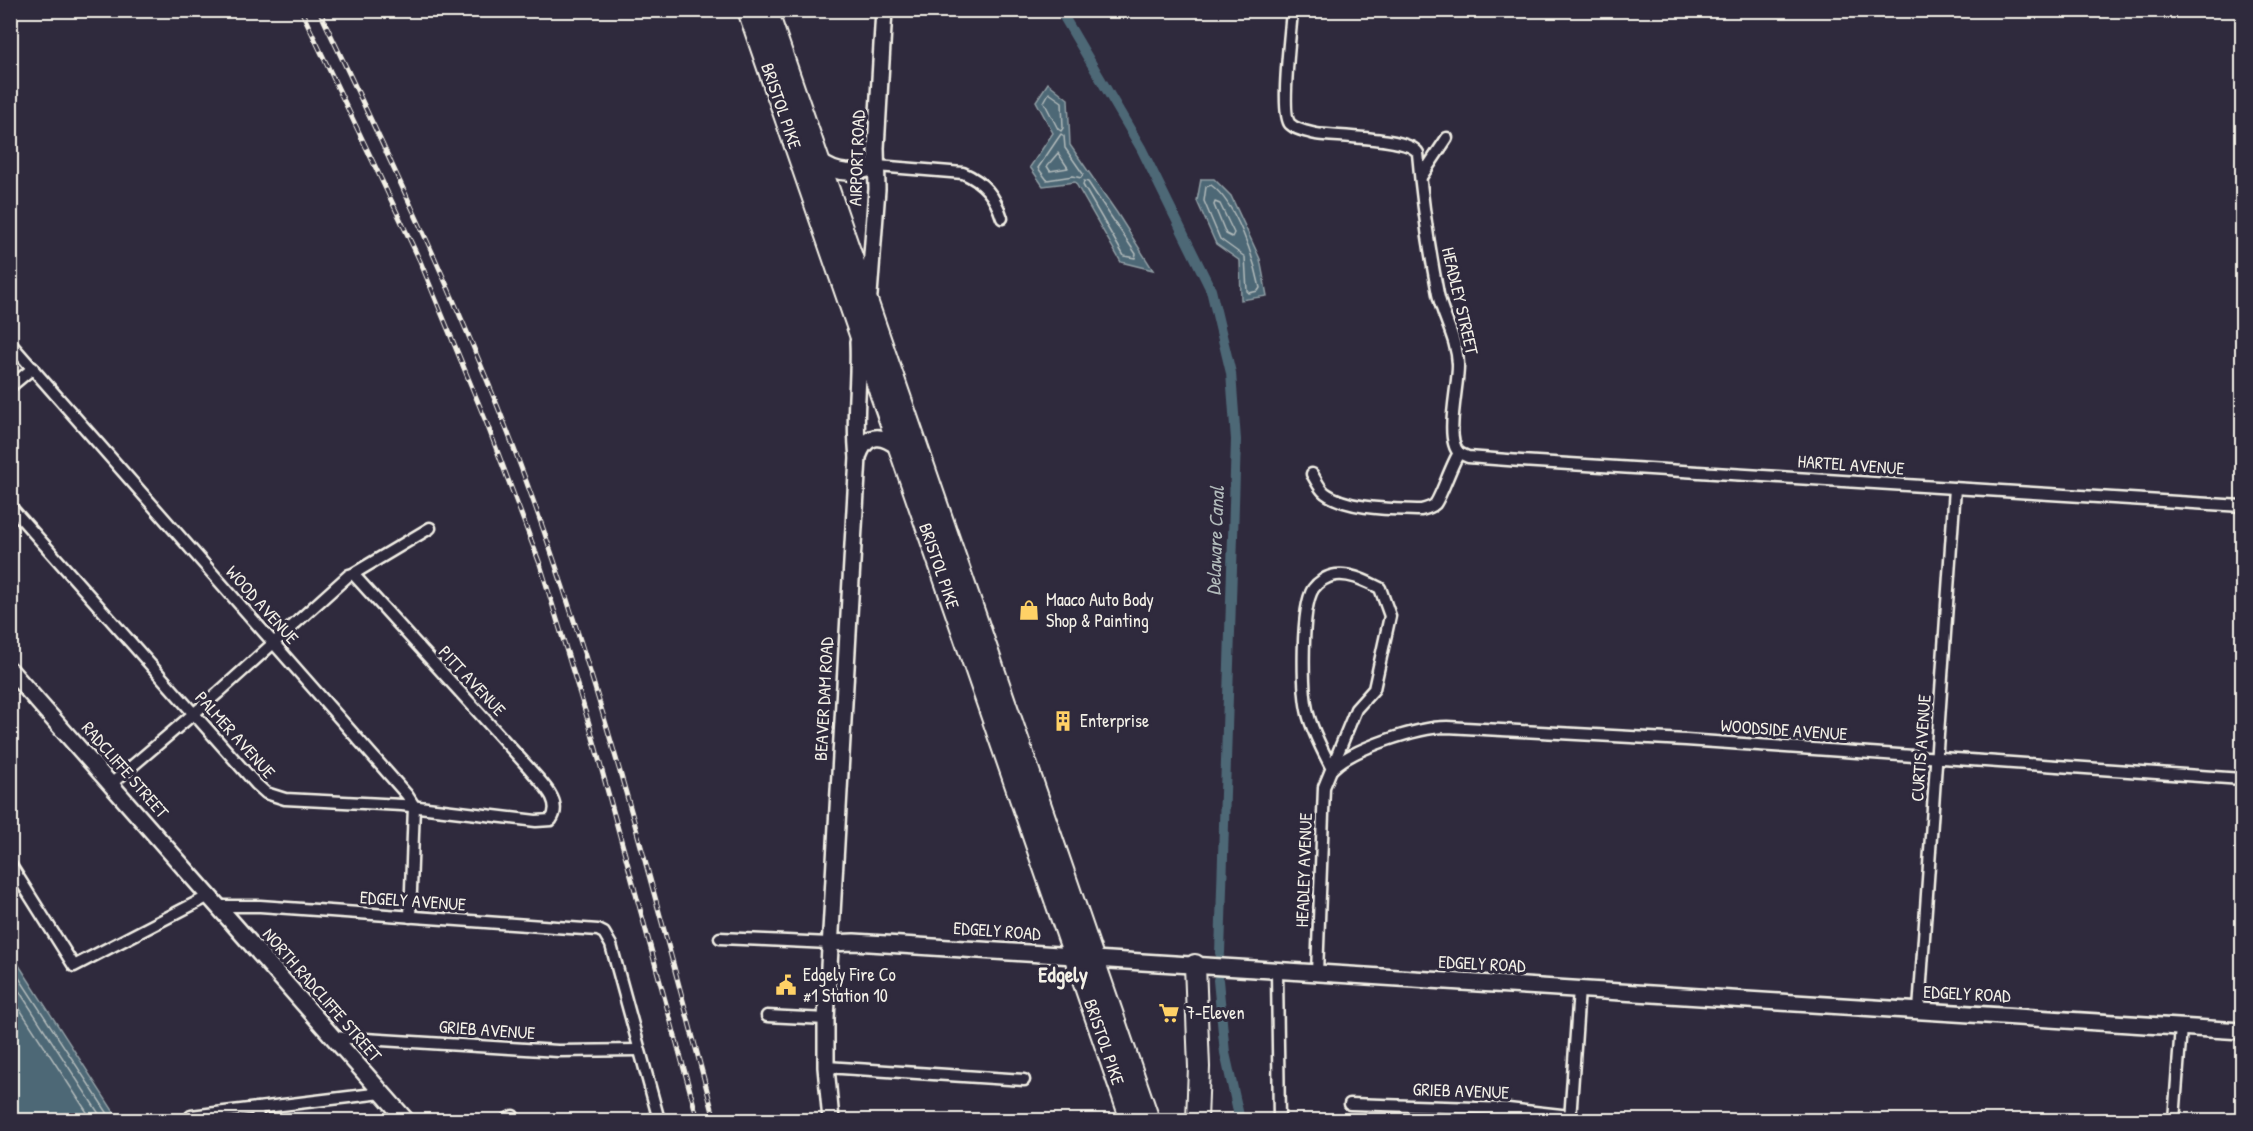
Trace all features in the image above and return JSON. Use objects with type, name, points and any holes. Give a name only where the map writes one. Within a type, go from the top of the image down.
[{"type":"highway","name":"BRISTOL PIKE","points":[[748,10],[1131,1120]]},
{"type":"highway","name":"BRISTOL PIKE","points":[[767,10],[1149,1120]]},
{"type":"highway","points":[[1195,965],[1199,1067],[1197,1120]]},
{"type":"main road","name":"AIRPORT ROAD","points":[[869,307],[868,284],[877,189],[876,148],[884,10]]},
{"type":"main road","points":[[819,161],[831,170],[842,173],[858,172],[877,166]]},
{"type":"main road","name":"BEAVER DAM ROAD","points":[[831,1120],[826,1067],[825,1019],[858,457],[855,427],[858,376],[857,327]]},
{"type":"main road","points":[[858,457],[864,444],[872,438],[887,439],[898,447]]},
{"type":"main road","name":"RADCLIFFE STREET","points":[[10,670],[214,901]]},
{"type":"main road","name":"NORTH RADCLIFFE STREET","points":[[214,901],[406,1120]]},
{"type":"main road","name":"EDGELY ROAD","points":[[829,943],[854,942],[1277,971],[2242,1031]]},
{"type":"street","name":"HEADLEY STREET","points":[[1292,10],[1285,115],[1288,122],[1316,134],[1383,140],[1412,146],[1418,153],[1438,294],[1456,347],[1458,371],[1453,442],[1459,453]]},
{"type":"street","points":[[1421,177],[1447,138]]},
{"type":"street","points":[[877,166],[963,173],[974,178],[990,191],[1002,218]]},
{"type":"street","name":"WOOD AVENUE","points":[[10,342],[407,795],[414,806]]},
{"type":"street","points":[[10,387],[33,368]]},
{"type":"street","points":[[1312,474],[1321,489],[1342,501],[1368,506],[1421,510],[1429,508],[1437,501],[1459,453]]},
{"type":"street","name":"HARTEL AVENUE","points":[[1459,453],[1468,457],[1521,461],[2242,506]]},
{"type":"street","name":"CURTIS AVENUE","points":[[1919,1010],[1955,488]]},
{"type":"street","name":"PALMER AVENUE","points":[[10,506],[266,793],[276,797],[316,802],[414,806],[536,821],[547,821],[554,816]]},
{"type":"street","points":[[111,784],[349,575],[430,528]]},
{"type":"street","name":"PITT AVENUE","points":[[353,574],[529,768],[554,801],[556,812],[554,816]]},
{"type":"street","name":"HEADLEY AVENUE","points":[[1317,973],[1324,787],[1332,769],[1356,710],[1374,689],[1390,616],[1380,588],[1352,576],[1341,575],[1326,578],[1313,589],[1307,607],[1305,627],[1306,705],[1314,732],[1332,769]]},
{"type":"street","name":"WOODSIDE AVENUE","points":[[1332,769],[1346,757],[1408,734],[1432,727],[1447,726],[2242,778]]},
{"type":"street","points":[[410,917],[414,806]]},
{"type":"street","name":"EDGELY AVENUE","points":[[10,864],[74,966],[214,901],[598,930],[604,933],[610,945],[639,1050]]},
{"type":"street","name":"EDGELY ROAD","points":[[720,938],[829,943]]},
{"type":"street","points":[[1277,971],[1279,1120]]},
{"type":"street","points":[[1570,1118],[1579,989]]},
{"type":"street","points":[[767,1016],[825,1019]]},
{"type":"street","points":[[2174,1120],[2181,1027]]},
{"type":"street","name":"GRIEB AVENUE","points":[[333,1037],[558,1050],[639,1050]]},
{"type":"street","points":[[639,1050],[659,1120]]},
{"type":"street","points":[[826,1067],[1024,1080]]},
{"type":"street","points":[[191,1116],[382,1093]]},
{"type":"street","name":"GRIEB AVENUE","points":[[1350,1104],[1508,1109],[1570,1118]]},
{"type":"street","points":[[258,1108],[258,1120]]},
{"type":"water","points":[[1048,83],[1068,99],[1070,145],[1153,270],[1121,262],[1075,182],[1043,186],[1030,167],[1053,133],[1036,101]]},
{"type":"water","points":[[1201,179],[1214,179],[1231,196],[1260,259],[1267,296],[1241,300],[1240,261],[1216,244],[1197,201]]},
{"type":"water","points":[[11,953],[119,1120],[11,1120]]},
{"type":"waterway","name":"Delaware Canal","points":[[1060,10],[1141,148],[1211,290],[1231,373],[1236,440],[1220,953]]},
{"type":"waterway","name":"Delaware Canal","points":[[1218,980],[1225,1053],[1240,1120]]},
{"type":"railway","points":[[301,10],[420,261],[487,424],[540,564],[590,727],[698,1120]]},
{"type":"railway","points":[[319,10],[401,183],[453,300],[525,478],[604,716],[715,1120]]},
{"type":"place","name":"Maaco Auto Body Shop & Painting","points":[[1029,610]]},
{"type":"place","name":"Enterprise","points":[[1063,721]]},
{"type":"place","name":"Edgely Fire Co #1 Station 10","points":[[786,985]]},
{"type":"place","name":"7-Eleven","points":[[1169,1013]]},
{"type":"district","name":"Edgely","points":[[1063,975]]}]
